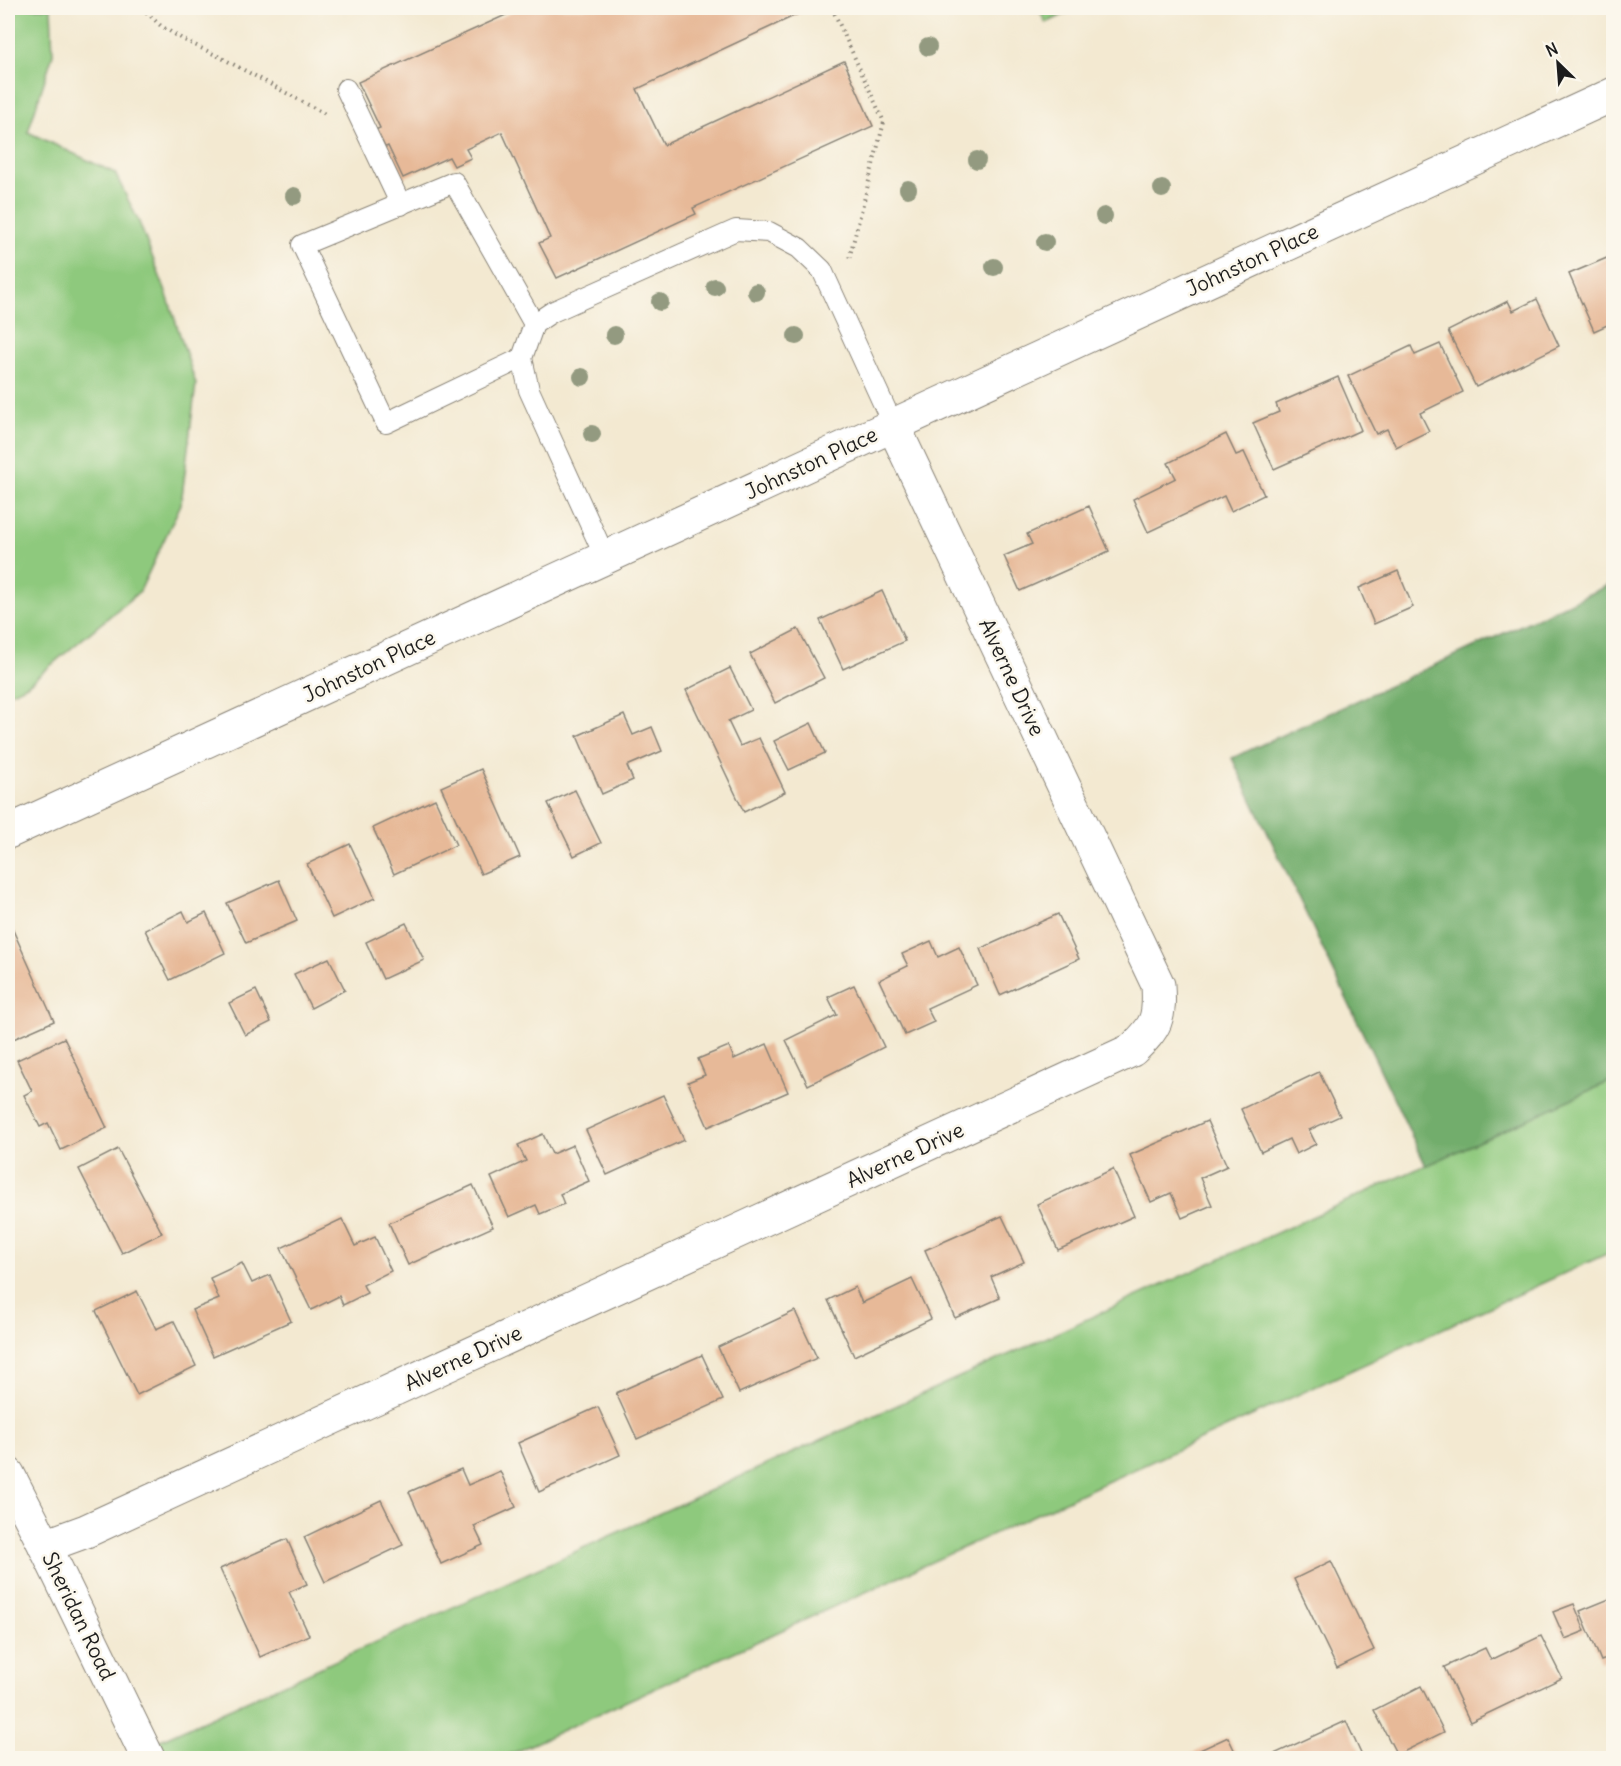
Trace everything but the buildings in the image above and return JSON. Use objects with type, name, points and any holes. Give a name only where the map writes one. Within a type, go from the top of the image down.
[{"type":"street","name":"Johnston Place","points":[[8,832],[1614,94]]},
{"type":"street","name":"Alverne Drive","points":[[45,1546],[86,1531],[1132,1050],[1150,1032],[1160,1010],[1158,985],[893,425]]},
{"type":"street","name":"Sheridan Road","points":[[8,1474],[148,1758]]},
{"type":"lane","points":[[346,89],[401,205]]},
{"type":"lane","points":[[522,358],[386,423],[302,246],[454,182],[534,324]]},
{"type":"lane","points":[[605,557],[529,390],[522,358],[534,324],[552,312],[736,230],[769,232],[799,248],[822,270],[893,425]]},
{"type":"path","points":[[142,8],[161,26],[184,40],[220,57],[334,120],[352,127],[363,125]]},
{"type":"path","points":[[832,8],[884,122],[847,266]]},
{"type":"green space","points":[[8,8],[51,8],[53,54],[28,132],[115,173],[139,222],[167,295],[196,384],[181,504],[140,591],[27,685],[8,694]]},
{"type":"green space","points":[[1038,8],[1078,8],[1046,23]]},
{"type":"green space","points":[[1613,583],[1613,1080],[1426,1166],[1232,758]]},
{"type":"green space","points":[[1613,1080],[1613,1251],[502,1758],[121,1758]]}]
